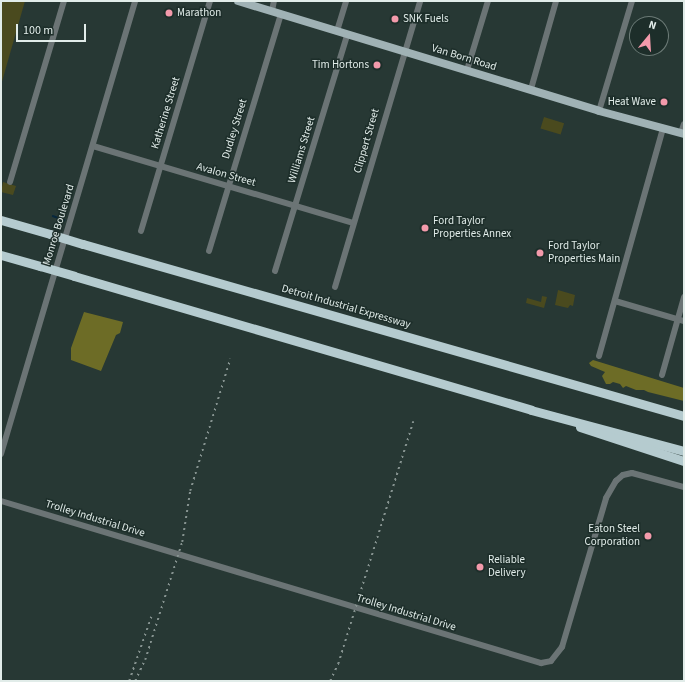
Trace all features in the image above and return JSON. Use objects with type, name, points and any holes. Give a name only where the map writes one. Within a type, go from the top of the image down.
[{"type":"highway","name":"Detroit Industrial Expressway","points":[[1,220],[684,416]]},
{"type":"highway","points":[[1,255],[532,410],[684,451]]},
{"type":"highway","points":[[635,402],[684,411]]},
{"type":"highway","points":[[532,410],[684,461]]},
{"type":"main road","name":"Van Born Road","points":[[238,1],[599,111],[683,134]]},
{"type":"street","points":[[10,182],[64,1]]},
{"type":"street","name":"Monroe Boulevard","points":[[1,454],[135,1]]},
{"type":"street","name":"Katherine Street","points":[[141,231],[210,1]]},
{"type":"street","points":[[272,11],[274,1]]},
{"type":"street","points":[[337,31],[346,1]]},
{"type":"street","name":"Clippert Street","points":[[335,287],[420,1]]},
{"type":"street","points":[[467,70],[488,1]]},
{"type":"street","points":[[530,89],[556,1]]},
{"type":"street","points":[[599,111],[632,1]]},
{"type":"street","name":"Dudley Street","points":[[209,251],[281,14]]},
{"type":"street","name":"Williams Street","points":[[275,271],[347,34]]},
{"type":"street","points":[[683,134],[684,124]]},
{"type":"street","points":[[599,356],[663,128]]},
{"type":"street","name":"Avalon Street","points":[[93,146],[354,223]]},
{"type":"street","points":[[662,374],[681,320],[684,297]]},
{"type":"street","points":[[614,301],[681,320]]},
{"type":"street","name":"Trolley Industrial Drive","points":[[1,501],[541,662],[551,661],[562,647],[606,498],[616,481],[623,475],[632,473],[684,487]]},
{"type":"shaded area","points":[[1,1],[25,1],[1,85]]},
{"type":"shaded area","points":[[544,117],[564,123],[561,135],[540,128]]},
{"type":"shaded area","points":[[3,182],[16,186],[13,195],[1,192]]},
{"type":"shaded area","points":[[558,290],[575,295],[573,306],[570,305],[568,308],[555,305]]},
{"type":"shaded area","points":[[542,296],[547,297],[544,308],[526,303],[527,298],[541,302]]},
{"type":"shaded area","points":[[84,312],[123,322],[120,333],[116,335],[101,371],[71,360],[71,348]]},
{"type":"shaded area","points":[[593,360],[684,388],[684,401],[644,390],[636,390],[626,386],[623,388],[620,384],[613,382],[606,384],[602,376],[605,372],[591,366],[589,363]]},
{"type":"waterway","points":[[53,216],[64,220]]},
{"type":"railway","points":[[135,681],[145,660],[182,542],[190,491],[230,359]]},
{"type":"railway","points":[[330,681],[338,664],[413,421]]},
{"type":"railway","points":[[129,681],[151,617]]},
{"type":"place","name":"Marathon","points":[[169,13]]},
{"type":"place","name":"SNK Fuels","points":[[395,19]]},
{"type":"place","name":"Tim Hortons","points":[[377,65]]},
{"type":"place","name":"Heat Wave","points":[[664,102]]},
{"type":"place","name":"Ford Taylor Properties Annex","points":[[425,228]]},
{"type":"place","name":"Ford Taylor Properties Main","points":[[540,253]]},
{"type":"place","name":"Eaton Steel Corporation","points":[[648,536]]},
{"type":"place","name":"Reliable Delivery","points":[[480,567]]}]
